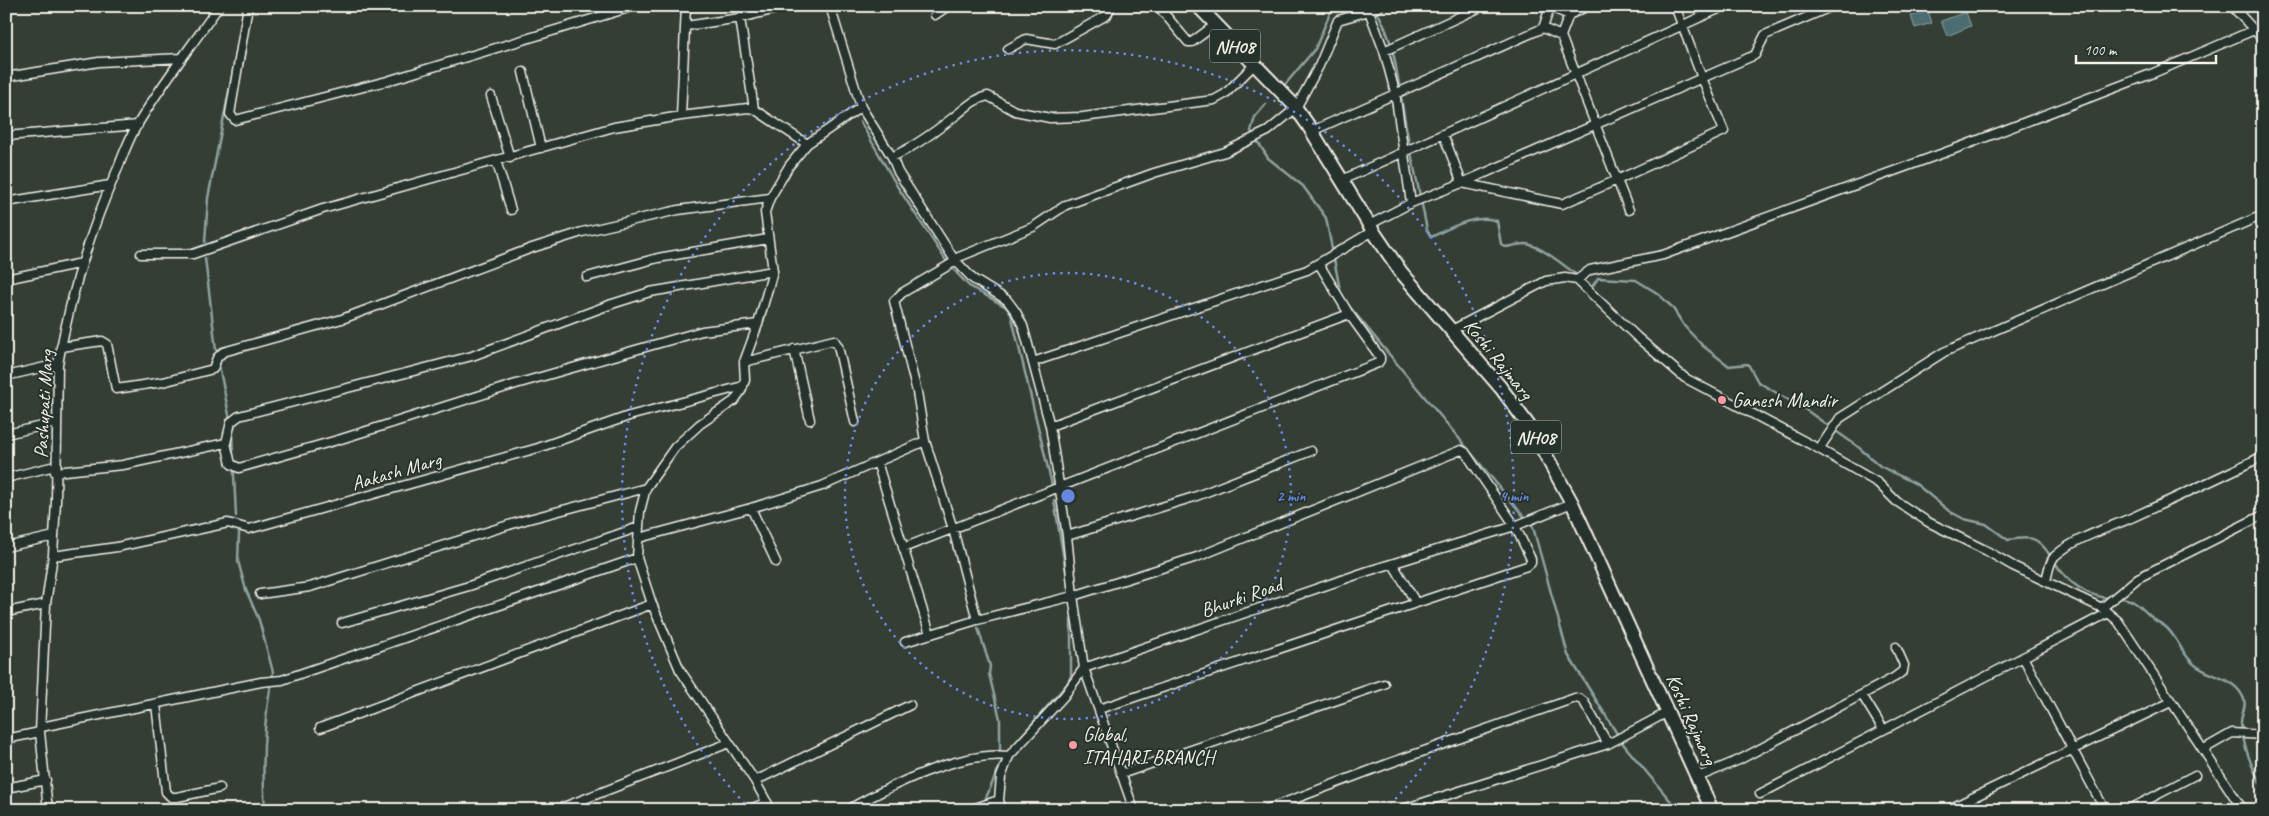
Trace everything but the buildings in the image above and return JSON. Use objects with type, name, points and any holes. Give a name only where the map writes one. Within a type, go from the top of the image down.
[{"type":"main road","name":"Koshi Rajmarg","points":[[1198,6],[1294,106],[1312,131],[1371,228],[1401,272],[1501,388],[1532,430],[1572,503],[1712,810]]},
{"type":"street","name":"Pashupati Marg","points":[[48,810],[41,729],[46,604],[53,556],[58,364],[61,347],[82,263],[110,185],[138,125],[219,6]]},
{"type":"street","points":[[251,7],[230,114],[236,120],[387,81],[635,6]]},
{"type":"street","points":[[681,116],[686,6]]},
{"type":"street","points":[[686,26],[740,18],[788,6]]},
{"type":"street","points":[[830,6],[861,106],[892,156],[898,172],[955,260],[973,279],[1007,300],[1016,312],[1033,362],[1050,426],[1067,536],[1073,596],[1084,668],[1134,810]]},
{"type":"street","points":[[935,15],[948,6]]},
{"type":"street","points":[[1008,49],[1026,39],[1054,44],[1107,15],[1111,6]]},
{"type":"street","points":[[1158,6],[1188,42],[1192,42],[1215,25]]},
{"type":"street","points":[[1387,50],[1482,6]]},
{"type":"street","points":[[1588,6],[1569,15],[1561,36],[1629,210]]},
{"type":"street","points":[[1462,183],[1562,204],[1724,131],[1675,6]]},
{"type":"street","points":[[1342,180],[1725,6]]},
{"type":"street","points":[[1033,362],[1298,274],[1322,263],[1371,228],[1418,200],[1462,183],[1755,55],[1765,35],[1834,6]]},
{"type":"street","points":[[2232,6],[2263,39]]},
{"type":"street","points":[[1543,28],[1550,7],[1569,15]]},
{"type":"street","points":[[977,620],[954,529],[925,440],[917,392],[894,302],[902,293],[955,260],[1033,227],[1066,205],[1154,173],[1225,152],[1268,131],[1294,106],[1319,66],[1338,20],[1375,9],[1399,91],[1418,200]]},
{"type":"street","points":[[740,18],[754,109]]},
{"type":"street","points":[[1312,131],[1543,28],[1561,36]]},
{"type":"street","points":[[1452,330],[1546,281],[1580,278],[1590,270],[1598,267],[1630,263],[1663,255],[1960,147],[2151,74],[2254,30]]},
{"type":"street","points":[[6,77],[99,62],[182,58]]},
{"type":"street","points":[[892,156],[905,151],[955,116],[975,99],[988,96],[1016,110],[1050,118],[1083,117],[1214,100],[1225,94],[1254,65]]},
{"type":"street","points":[[523,72],[541,148]]},
{"type":"street","points":[[491,96],[510,158]]},
{"type":"street","points":[[771,810],[755,781],[680,670],[652,604],[638,558],[640,511],[646,488],[675,447],[700,424],[734,401],[745,380],[744,362],[758,324],[773,271],[764,212],[770,198],[789,166],[807,144],[861,106]]},
{"type":"street","points":[[141,254],[193,254],[323,209],[496,160],[510,158],[614,127],[748,108],[754,109],[807,144]]},
{"type":"street","points":[[6,136],[138,125]]},
{"type":"street","points":[[1443,134],[1462,183]]},
{"type":"street","points":[[496,160],[511,210]]},
{"type":"street","points":[[6,202],[110,185]]},
{"type":"street","points":[[61,347],[102,340],[107,344],[116,390],[163,382],[212,368],[217,358],[223,352],[342,319],[532,248],[582,232],[678,210],[770,198]]},
{"type":"street","points":[[1819,449],[1834,425],[1869,398],[1944,352],[2263,215]]},
{"type":"street","points":[[587,277],[658,258],[768,239]]},
{"type":"street","points":[[6,279],[82,263]]},
{"type":"street","points":[[903,548],[1378,363],[1380,357],[1349,314],[1322,263]]},
{"type":"street","points":[[758,324],[702,331],[516,384],[341,439],[235,466],[226,443],[230,425],[239,416],[472,356],[612,304],[650,292],[773,271]]},
{"type":"street","points":[[1580,278],[1637,337],[1685,378],[1819,449],[1878,483],[1896,500],[1928,522],[2013,566],[2105,610],[2118,621],[2243,810]]},
{"type":"street","points":[[1050,426],[1349,314]]},
{"type":"street","points":[[744,362],[831,339],[835,341],[855,422]]},
{"type":"street","points":[[794,349],[810,420]]},
{"type":"street","points":[[6,376],[58,364]]},
{"type":"street","name":"Aakash Marg","points":[[53,556],[117,547],[228,523],[249,529],[538,448],[629,416],[742,386]]},
{"type":"street","points":[[6,434],[56,423]]},
{"type":"street","points":[[638,538],[751,508],[822,486],[925,440]]},
{"type":"street","points":[[6,478],[55,469],[123,465],[226,443]]},
{"type":"street","points":[[905,642],[977,620],[1073,596],[1197,557],[1461,450],[1465,452],[1518,525],[1532,559],[1531,563],[1416,604],[1098,709]]},
{"type":"street","points":[[1067,536],[1194,497],[1311,451]]},
{"type":"street","points":[[2046,581],[2052,560],[2084,539],[2199,488],[2263,456]]},
{"type":"street","points":[[877,462],[930,634]]},
{"type":"street","points":[[260,594],[310,587],[525,520],[646,488]]},
{"type":"street","name":"Bhurki Road","points":[[1084,668],[1393,564],[1518,525],[1572,503]]},
{"type":"street","points":[[751,508],[776,562]]},
{"type":"street","points":[[1760,794],[2023,657],[2105,610],[2111,598],[2138,578],[2263,514]]},
{"type":"street","points":[[342,623],[469,586],[639,527]]},
{"type":"street","points":[[6,547],[54,536]]},
{"type":"street","points":[[6,739],[41,729],[156,704],[282,680],[638,558]]},
{"type":"street","points":[[1393,564],[1416,604]]},
{"type":"street","points":[[6,612],[46,604]]},
{"type":"street","points":[[320,728],[652,604]]},
{"type":"street","points":[[1698,777],[1740,760],[1903,670],[1904,665],[1896,647]]},
{"type":"street","points":[[2023,657],[2071,750],[2105,810]]},
{"type":"street","points":[[1001,810],[999,800],[1001,777],[1008,756],[1064,696],[1084,668]]},
{"type":"street","points":[[1121,774],[1384,684]]},
{"type":"street","points":[[1862,694],[1883,729]]},
{"type":"street","points":[[1265,810],[1390,763],[1575,698],[1580,698],[1584,702],[1611,743]]},
{"type":"street","points":[[1947,810],[2171,702]]},
{"type":"street","points":[[156,704],[166,792],[171,797],[177,797],[220,788]]},
{"type":"street","points":[[755,781],[910,705]]},
{"type":"street","points":[[1400,810],[1611,743],[1668,712]]},
{"type":"street","points":[[2204,749],[2232,733],[2263,735]]},
{"type":"street","points":[[556,810],[729,743]]},
{"type":"street","points":[[847,810],[924,771],[948,764],[998,755],[1008,756]]},
{"type":"street","points":[[2128,810],[2195,775]]},
{"type":"street","points":[[6,788],[46,780]]},
{"type":"street","points":[[969,810],[999,800]]},
{"type":"street","points":[[748,810],[767,802]]},
{"type":"water","points":[[1928,11],[1932,23],[1915,28],[1911,16]]},
{"type":"water","points":[[1966,12],[1971,26],[1947,36],[1941,21]]},
{"type":"waterway","points":[[1283,87],[1315,49],[1333,6]]},
{"type":"waterway","points":[[1376,10],[1383,22],[1392,49],[1407,135],[1427,230],[1431,237],[1472,220],[1489,219],[1497,221],[1501,244],[1506,247],[1523,244],[1533,246],[1550,255],[1592,287],[1598,278],[1636,280],[1657,293],[1672,307],[1685,327],[1703,346],[1729,366],[1748,364],[1758,382],[1806,410],[1857,446],[1880,466],[1916,484],[1949,511],[1964,519],[1986,524],[2008,540],[2028,538],[2038,541],[2051,557]]},
{"type":"waterway","points":[[205,242],[208,198],[238,45]]},
{"type":"waterway","points":[[1266,104],[1255,117],[1251,131],[1268,158],[1303,186],[1326,218],[1341,295]]},
{"type":"waterway","points":[[860,121],[897,186],[947,262]]},
{"type":"waterway","points":[[205,258],[216,350]]},
{"type":"waterway","points":[[952,268],[969,286],[1006,307],[1011,314],[1052,485]]},
{"type":"waterway","points":[[1344,300],[1526,519]]},
{"type":"waterway","points":[[219,365],[230,420]]},
{"type":"waterway","points":[[232,433],[236,516]]},
{"type":"waterway","points":[[1054,500],[1069,590]]},
{"type":"waterway","points":[[1529,523],[1533,527],[1568,655],[1624,745],[1678,810]]},
{"type":"waterway","points":[[239,533],[238,561],[246,590],[259,620],[273,672],[272,678]]},
{"type":"waterway","points":[[2054,561],[2078,587],[2094,595],[2112,598]]},
{"type":"waterway","points":[[2117,598],[2123,598],[2138,605],[2167,628],[2187,657],[2195,665],[2233,684],[2238,689],[2245,703],[2241,720],[2246,749],[2263,788]]},
{"type":"waterway","points":[[978,628],[990,666],[989,674],[1000,719],[1000,752],[1005,755],[1067,684],[1071,676],[1071,619]]},
{"type":"waterway","points":[[265,810],[264,747],[271,684]]},
{"type":"waterway","points":[[985,800],[1001,763]]},
{"type":"place","name":"Ganesh Mandir","points":[[1722,400]]},
{"type":"place","name":"Global, ITAHARI BRANCH","points":[[1073,745]]}]
